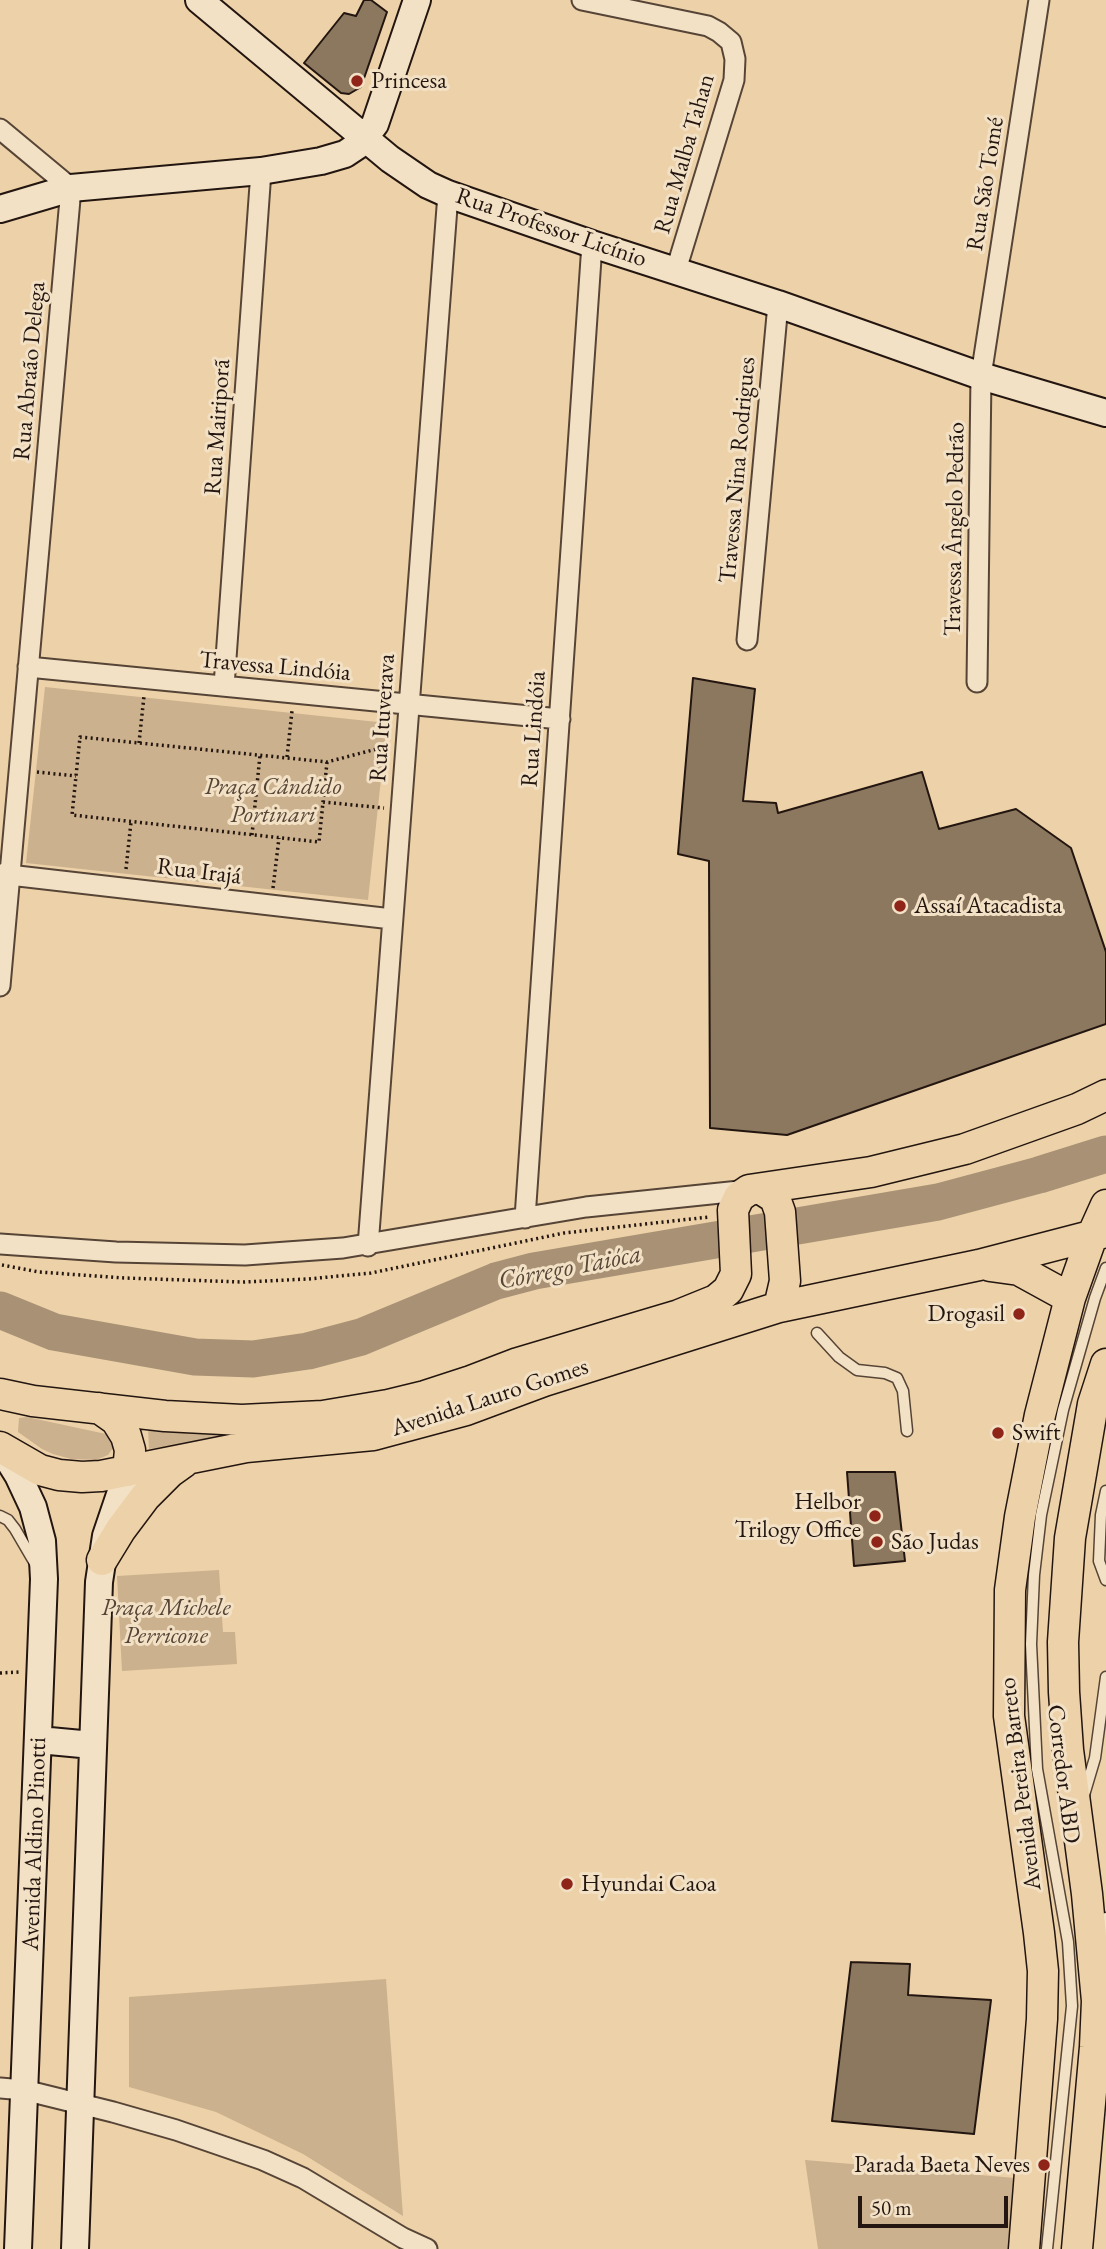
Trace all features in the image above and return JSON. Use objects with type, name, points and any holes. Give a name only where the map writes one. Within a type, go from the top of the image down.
[{"type":"main road","name":"Rua Professor Licínio","points":[[199,0],[390,159],[412,175],[448,194],[778,304],[981,376],[1106,413]]},
{"type":"main road","points":[[0,209],[71,188],[261,171],[335,158],[354,149],[365,138],[380,111],[417,0]]},
{"type":"main road","points":[[744,1204],[965,1149],[1106,1096]]},
{"type":"main road","points":[[744,1204],[775,1198],[780,1217],[783,1256],[784,1290],[779,1307]]},
{"type":"main road","name":"Avenida Lauro Gomes","points":[[0,1394],[33,1401],[192,1418],[269,1420],[323,1416],[425,1396],[518,1363],[699,1308],[716,1300],[728,1290],[736,1275],[744,1204]]},
{"type":"main road","name":"Avenida Pereira Barreto","points":[[1024,2249],[1042,2019],[1043,1971],[1009,1716],[1010,1590],[1028,1468],[1070,1298],[1099,1234],[1106,1205]]},
{"type":"main road","name":"Avenida Lauro Gomes","points":[[0,1447],[40,1470],[59,1475],[101,1476],[246,1447],[373,1435],[466,1410],[544,1381],[779,1307],[859,1288],[979,1265],[1099,1234]]},
{"type":"main road","name":"Avenida Lauro Gomes","points":[[979,1265],[1019,1270],[1070,1298]]},
{"type":"main road","name":"Avenida Pereira Barreto","points":[[1077,2249],[1097,2001],[1064,1692],[1066,1581],[1070,1538],[1093,1404],[1106,1364]]},
{"type":"main road","points":[[0,1412],[10,1403],[33,1401]]},
{"type":"main road","points":[[75,2249],[92,1745],[102,1560],[106,1536],[128,1471],[130,1450],[126,1436],[116,1420],[99,1408]]},
{"type":"main road","name":"Avenida Aldino Pinotti","points":[[0,1447],[18,1475],[33,1507],[42,1541],[44,1579],[39,1740],[12,2089],[18,2249]]},
{"type":"main road","points":[[102,1560],[145,1497],[170,1472],[187,1460]]},
{"type":"main road","points":[[39,1740],[92,1745]]},
{"type":"street","name":"Rua Malba Tahan","points":[[582,0],[708,26],[732,42],[735,59],[734,80],[676,270]]},
{"type":"street","name":"Rua São Tomé","points":[[981,376],[1039,0]]},
{"type":"street","points":[[0,129],[71,188]]},
{"type":"street","name":"Rua Mairiporã","points":[[224,686],[261,171]]},
{"type":"street","name":"Rua Abraão Delega","points":[[0,986],[5,874],[19,769],[71,188]]},
{"type":"street","name":"Rua Ituverava","points":[[368,1246],[448,194]]},
{"type":"street","name":"Rua Lindóia","points":[[525,1218],[592,244]]},
{"type":"street","name":"Travessa Nina Rodrigues","points":[[747,640],[778,304]]},
{"type":"street","name":"Travessa Ângelo Pedrão","points":[[977,682],[981,376]]},
{"type":"street","name":"Travessa Lindóia","points":[[28,667],[560,719]]},
{"type":"street","name":"Rua Irajá","points":[[5,874],[393,919]]},
{"type":"street","points":[[673,1198],[717,1202],[726,1207],[744,1204]]},
{"type":"street","points":[[0,1244],[116,1252],[245,1255],[368,1246],[586,1207],[673,1198],[744,1204]]},
{"type":"street","points":[[12,2089],[176,2130],[283,2168],[403,2238],[427,2249]]},
{"type":"lane","name":"Corredor ABD","points":[[1047,2249],[1072,2006],[1068,1942],[1038,1769],[1031,1644],[1034,1575],[1041,1515],[1063,1409],[1106,1268]]},
{"type":"lane","points":[[817,1333],[839,1357],[857,1370],[884,1373],[897,1378],[903,1391],[907,1431]]},
{"type":"lane","points":[[1106,1491],[1101,1515],[1099,1561],[1106,1580]]},
{"type":"lane","points":[[0,1516],[8,1520],[15,1529],[44,1579]]},
{"type":"lane","points":[[1076,1823],[1095,1759],[1106,1677]]},
{"type":"lane","points":[[1097,2001],[1106,1919]]},
{"type":"path","points":[[139,743],[145,679]]},
{"type":"path","points":[[287,757],[294,693]]},
{"type":"path","points":[[327,762],[319,842],[72,815],[80,737],[327,762],[406,742]]},
{"type":"path","points":[[252,835],[260,755]]},
{"type":"path","points":[[19,769],[76,776]]},
{"type":"path","points":[[323,802],[401,809]]},
{"type":"path","points":[[124,888],[131,822]]},
{"type":"path","points":[[271,905],[279,838]]},
{"type":"green space","name":"Praça Cândido Portinari","points":[[45,687],[387,723],[368,900],[26,863]]},
{"type":"green space","points":[[27,1417],[106,1434],[113,1439],[113,1448],[108,1455],[96,1460],[71,1459],[53,1454],[18,1432],[19,1418]]},
{"type":"green space","points":[[148,1427],[255,1434],[149,1449]]},
{"type":"green space","name":"Praça Michele Perricone","points":[[219,1570],[223,1632],[235,1632],[237,1664],[122,1671],[117,1576]]},
{"type":"green space","points":[[386,1979],[403,2216],[303,2154],[216,2112],[129,2087],[129,1997]]},
{"type":"green space","points":[[805,2160],[1015,2178],[1009,2249],[818,2249]]},
{"type":"building","points":[[364,0],[371,0],[387,12],[361,87],[349,94],[341,93],[304,63],[344,13],[356,16]]},
{"type":"building","name":"Assaí Atacadista","points":[[693,678],[755,689],[743,801],[776,803],[778,813],[922,772],[939,829],[1016,809],[1071,848],[1106,952],[1106,1024],[787,1135],[710,1128],[709,861],[678,854]]},
{"type":"building","name":"Helbor Trilogy Office","points":[[847,1472],[895,1472],[905,1561],[854,1566]]},
{"type":"building","points":[[851,1962],[910,1964],[908,1995],[991,2000],[974,2134],[832,2121]]},
{"type":"waterway","name":"Córrego Taióca","points":[[0,1310],[54,1332],[195,1357],[253,1359],[308,1351],[361,1337],[496,1281],[534,1271],[938,1202],[1106,1154]]},
{"type":"place","name":"Princesa","points":[[357,81]]},
{"type":"place","name":"Assaí Atacadista","points":[[900,906]]},
{"type":"place","name":"Drogasil","points":[[1019,1314]]},
{"type":"place","name":"Swift","points":[[998,1433]]},
{"type":"place","name":"Helbor Trilogy Office","points":[[875,1516]]},
{"type":"place","name":"São Judas","points":[[877,1542]]},
{"type":"place","name":"Hyundai Caoa","points":[[567,1884]]},
{"type":"place","name":"Parada Baeta Neves","points":[[1044,2165]]}]
